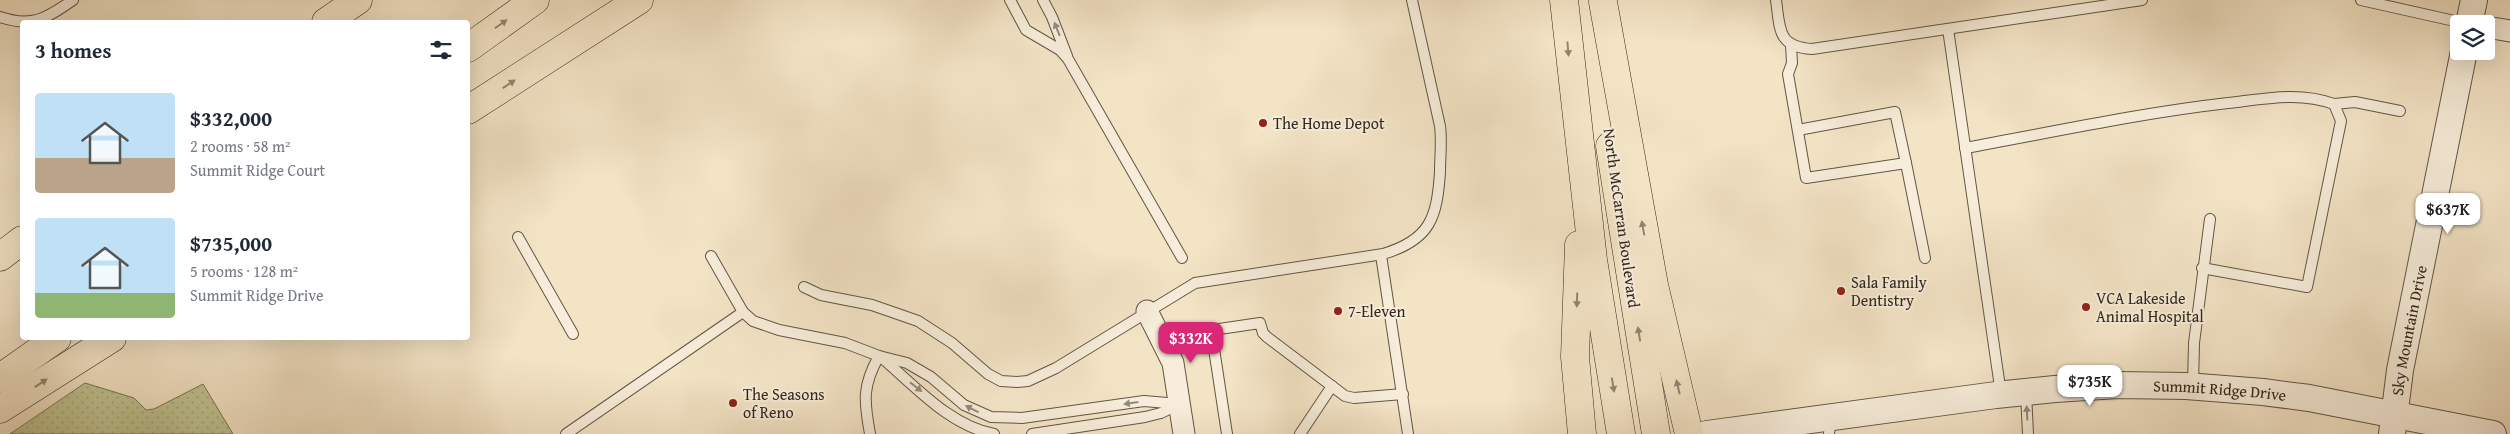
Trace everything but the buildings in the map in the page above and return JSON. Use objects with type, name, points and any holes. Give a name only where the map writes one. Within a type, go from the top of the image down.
[{"type":"main road","points":[[329,20],[358,0]]},
{"type":"main road","points":[[470,47],[536,0]]},
{"type":"main road","points":[[470,109],[639,0]]},
{"type":"main road","name":"North McCarran Boulevard","points":[[1564,0],[1593,260],[1621,434]]},
{"type":"main road","points":[[1603,1],[1654,285],[1689,434]]},
{"type":"main road","name":"North McCarran Boulevard","points":[[1603,1],[1604,92],[1611,154],[1656,434]]},
{"type":"main road","points":[[1581,163],[1575,357],[1582,434]]},
{"type":"main road","points":[[0,257],[20,242]]},
{"type":"main road","points":[[0,378],[55,340]]},
{"type":"main road","points":[[0,409],[109,340]]},
{"type":"street","points":[[2470,15],[2474,0]]},
{"type":"street","points":[[2495,29],[2510,32]]},
{"type":"street","name":"Sky Mountain Drive","points":[[2393,424],[2400,370],[2462,60]]},
{"type":"street","points":[[1146,311],[1166,345],[1173,363],[1184,434]]},
{"type":"street","name":"Summit Ridge Drive","points":[[1707,434],[1786,422],[1830,425],[2014,394],[2118,386],[2192,386],[2300,397],[2393,424],[2493,434]]},
{"type":"lane","points":[[39,20],[51,15],[73,0]]},
{"type":"lane","points":[[1010,0],[1026,30],[1060,50],[1068,59]]},
{"type":"lane","points":[[1043,0],[1058,31],[1068,59],[1182,258]]},
{"type":"lane","points":[[804,287],[821,294],[886,309],[918,321],[952,343],[988,374],[1001,380],[1017,382],[1028,381],[1056,368],[1146,311],[1185,288],[1205,280],[1380,255],[1411,243],[1424,231],[1436,208],[1442,140],[1412,0]]},
{"type":"lane","points":[[1776,0],[1781,33],[1791,45],[1797,48],[1812,49],[2142,0]]},
{"type":"lane","points":[[2360,0],[2450,20]]},
{"type":"lane","points":[[0,17],[20,21]]},
{"type":"lane","points":[[1948,29],[1965,148],[2014,394],[2028,434]]},
{"type":"lane","points":[[1791,45],[1792,63],[1788,74],[1806,178],[1906,163]]},
{"type":"lane","points":[[1965,148],[2174,109],[2287,96],[2318,98],[2334,104],[2355,102],[2400,111]]},
{"type":"lane","points":[[2202,268],[2307,287],[2342,120],[2334,104]]},
{"type":"lane","points":[[1798,130],[1895,112],[1925,258]]},
{"type":"lane","points":[[2192,386],[2194,343],[2202,268],[2210,219]]},
{"type":"lane","points":[[518,237],[573,334]]},
{"type":"lane","points":[[1380,255],[1408,434]]},
{"type":"lane","points":[[711,256],[743,312],[753,321],[764,326],[845,343],[918,368],[964,405],[991,417],[1005,419],[1144,401],[1179,404]]},
{"type":"lane","points":[[566,434],[743,312]]},
{"type":"lane","points":[[1166,345],[1211,330],[1260,322],[1263,333],[1267,337],[1345,396],[1354,398],[1403,394]]},
{"type":"lane","points":[[1211,330],[1227,434]]},
{"type":"lane","points":[[870,434],[864,403],[864,390],[879,356]]},
{"type":"lane","points":[[879,356],[953,418],[967,426],[994,434]]},
{"type":"lane","points":[[1300,434],[1332,386]]},
{"type":"lane","points":[[1032,434],[1146,417],[1161,413],[1179,404]]},
{"type":"green space","points":[[85,383],[134,398],[146,410],[154,409],[203,384],[233,434],[10,434]]},
{"type":"place","name":"The Home Depot","points":[[1263,123]]},
{"type":"place","name":"Sala Family Dentistry","points":[[1841,291]]},
{"type":"place","name":"VCA Lakeside Animal Hospital","points":[[2086,307]]},
{"type":"place","name":"7-Eleven","points":[[1338,311]]},
{"type":"place","name":"The Seasons of Reno","points":[[733,403]]}]
